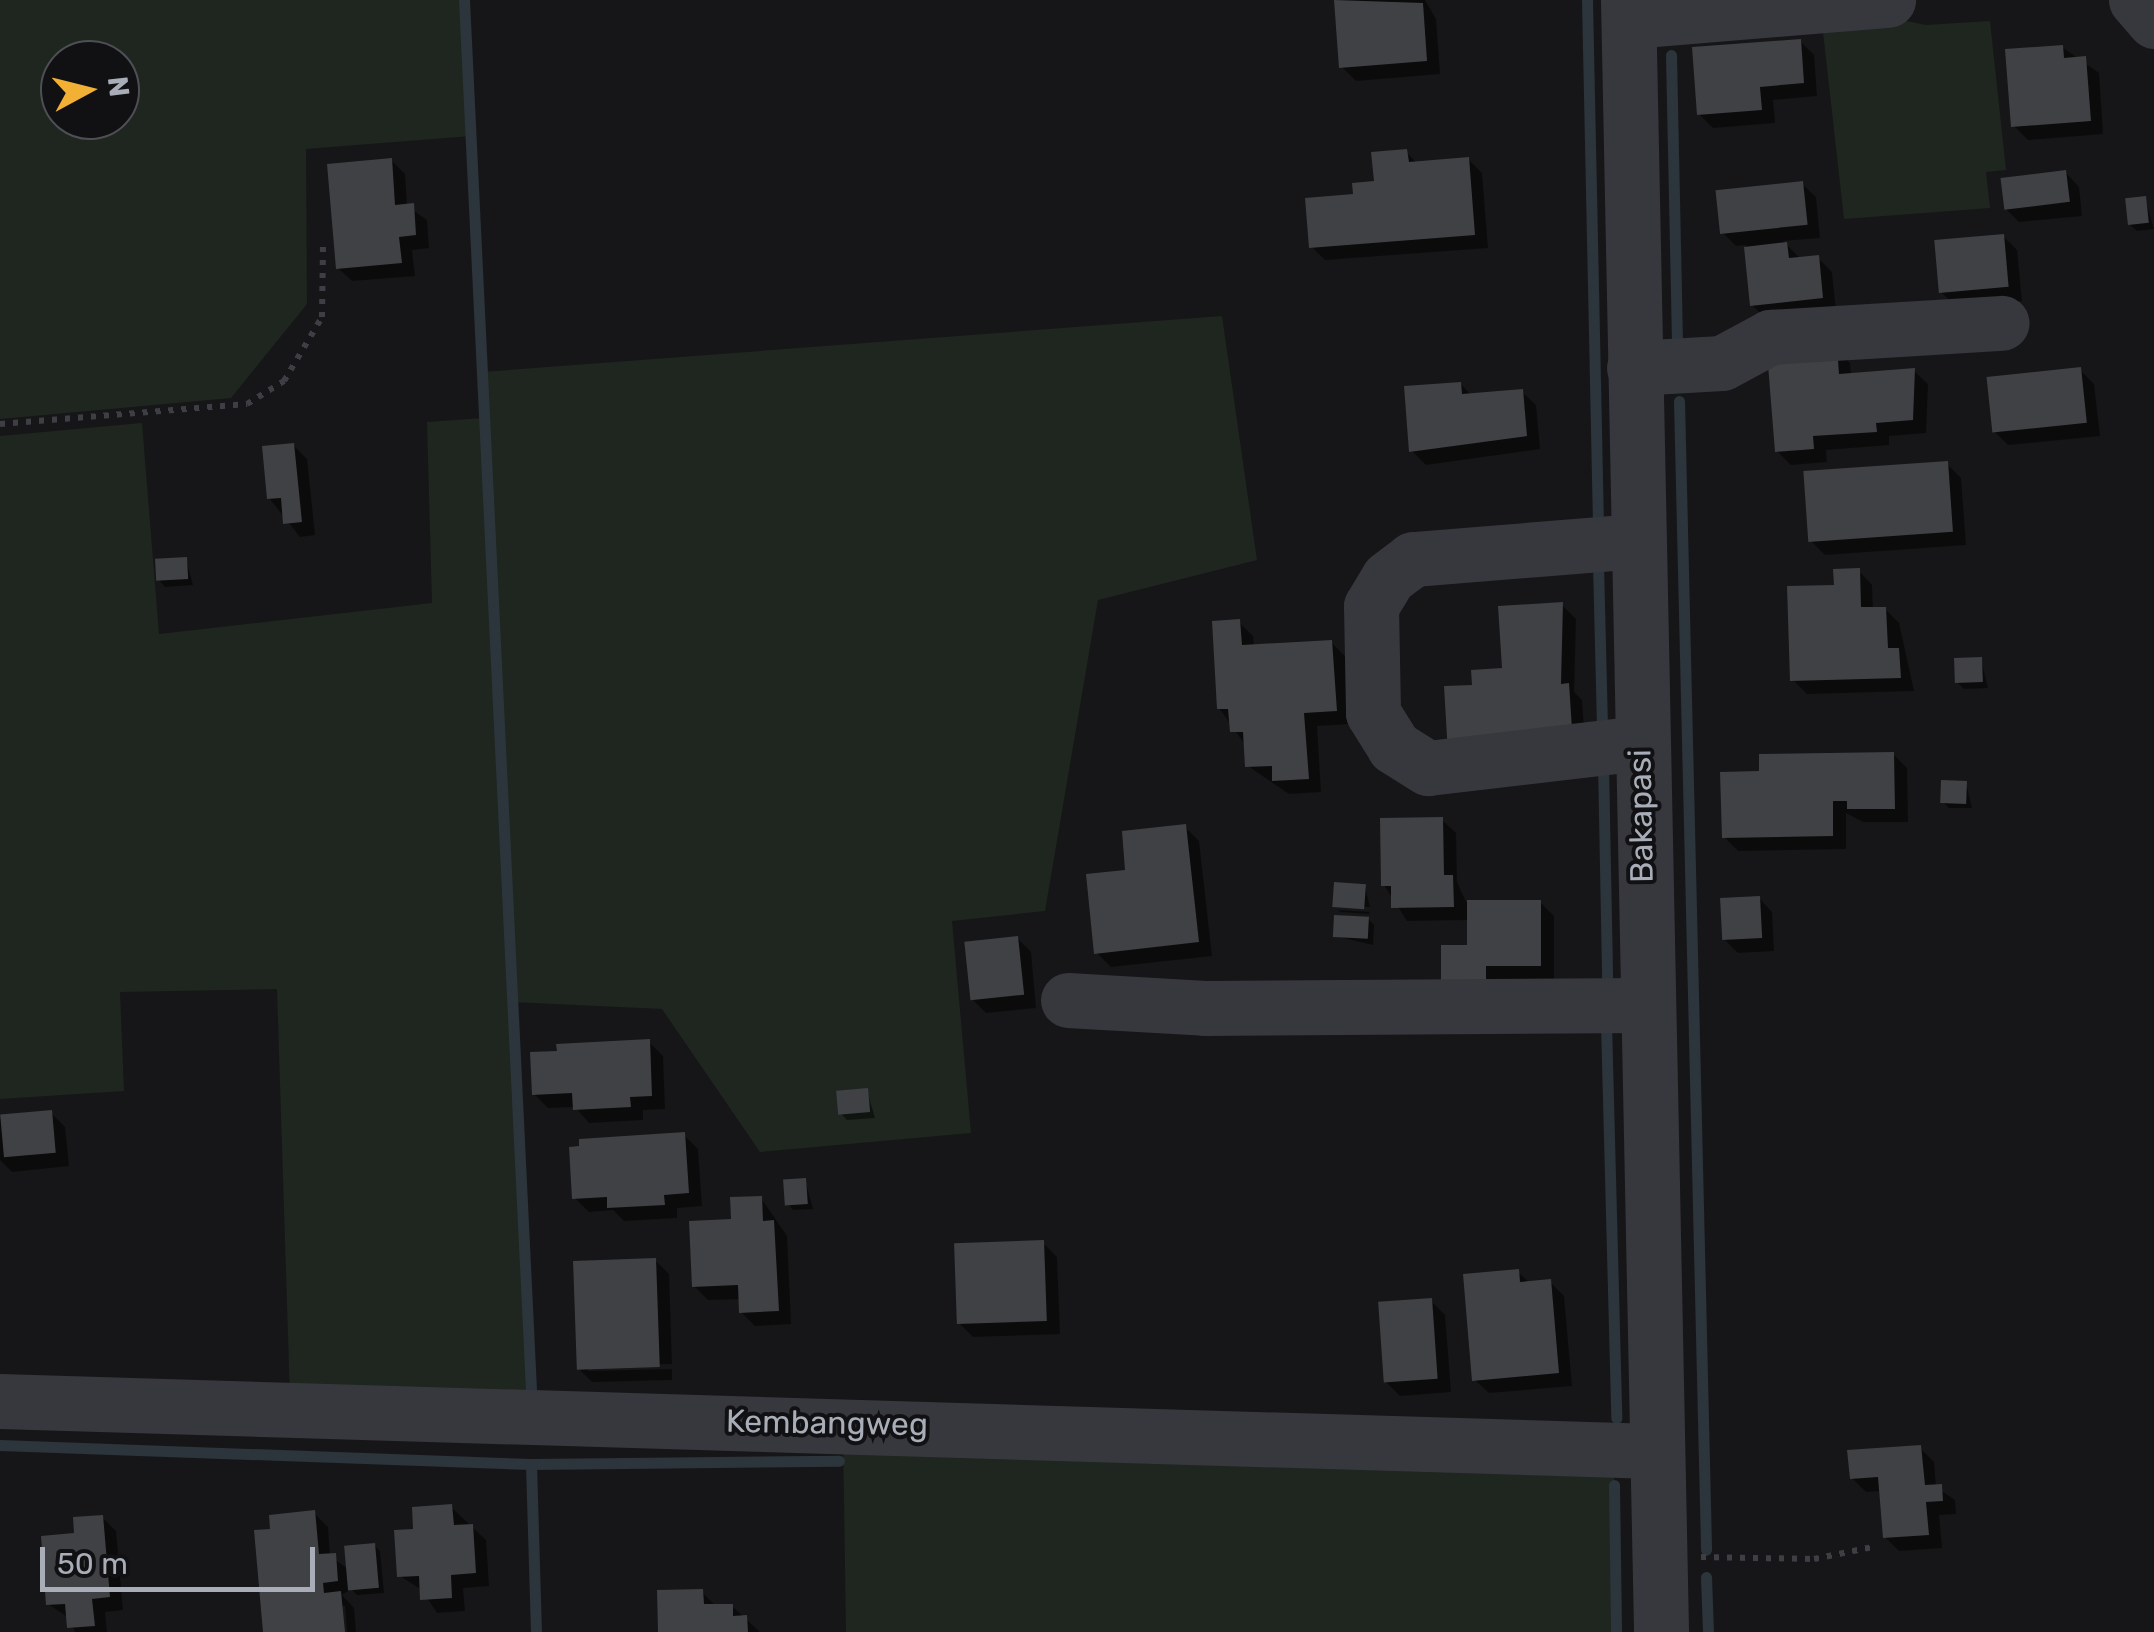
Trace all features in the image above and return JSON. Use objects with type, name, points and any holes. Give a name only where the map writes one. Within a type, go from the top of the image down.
[{"type":"street","points":[[1629,10],[1888,0]]},
{"type":"street","points":[[2136,0],[2154,21]]},
{"type":"street","name":"Bakapasi","points":[[1629,10],[1644,1005],[1661,1632]]},
{"type":"street","points":[[1634,368],[1733,361],[1770,336],[2002,323]]},
{"type":"street","points":[[1636,541],[1412,559],[1388,578],[1371,606],[1371,624],[1373,714],[1394,747],[1428,768],[1640,743]]},
{"type":"street","points":[[1068,1000],[1205,1008],[1644,1005]]},
{"type":"street","name":"Kembangweg","points":[[0,1401],[1654,1451]]},
{"type":"path","points":[[0,424],[246,404],[284,381],[322,316],[323,246]]},
{"type":"path","points":[[1658,1557],[1814,1558],[1873,1547]]},
{"type":"shaded area","points":[[0,0],[464,0],[471,136],[306,149],[307,304],[231,398],[0,419]]},
{"type":"shaded area","points":[[1881,16],[1926,25],[1990,21],[2006,170],[1986,172],[1990,208],[1844,219],[1822,23]]},
{"type":"shaded area","points":[[1222,316],[1257,560],[1098,600],[1045,911],[952,921],[971,1133],[760,1152],[662,1009],[512,1002],[531,1404],[290,1398],[277,989],[120,992],[124,1091],[0,1099],[0,436],[142,423],[159,634],[432,603],[427,422],[484,418],[482,372]]},
{"type":"shaded area","points":[[843,1435],[1614,1462],[1615,1632],[846,1632]]},
{"type":"building","points":[[1334,0],[1423,3],[1427,61],[1339,68]]},
{"type":"building","points":[[1801,39],[1804,83],[1760,87],[1762,110],[1697,115],[1692,47]]},
{"type":"building","points":[[2063,45],[2064,58],[2086,56],[2091,121],[2011,127],[2005,49]]},
{"type":"building","points":[[1407,149],[1409,162],[1469,157],[1475,235],[1309,248],[1305,198],[1353,194],[1352,183],[1374,181],[1371,152]]},
{"type":"building","points":[[392,158],[395,205],[414,203],[416,235],[399,237],[402,263],[336,269],[327,164]]},
{"type":"building","points":[[2066,170],[2070,202],[2004,210],[2000,178]]},
{"type":"building","points":[[1803,181],[1808,225],[1720,234],[1715,190]]},
{"type":"building","points":[[2146,196],[2149,223],[2128,225],[2125,198]]},
{"type":"building","points":[[2004,234],[2009,287],[1939,293],[1934,240]]},
{"type":"building","points":[[1787,242],[1789,258],[1819,255],[1823,298],[1750,306],[1744,247]]},
{"type":"building","points":[[1837,346],[1839,374],[1915,368],[1913,420],[1876,423],[1877,432],[1813,436],[1814,449],[1775,452],[1767,352]]},
{"type":"building","points":[[2081,367],[2087,423],[1992,433],[1987,377]]},
{"type":"building","points":[[1461,382],[1462,394],[1523,389],[1527,436],[1409,452],[1404,386]]},
{"type":"building","points":[[294,443],[302,522],[283,524],[281,498],[267,499],[262,446]]},
{"type":"building","points":[[1948,461],[1953,532],[1808,542],[1803,471]]},
{"type":"building","points":[[187,557],[188,579],[156,581],[155,559]]},
{"type":"building","points":[[1860,568],[1861,607],[1886,607],[1888,648],[1899,648],[1901,678],[1790,681],[1787,586],[1834,585],[1833,569]]},
{"type":"building","points":[[1563,602],[1561,684],[1569,683],[1572,729],[1448,754],[1444,686],[1472,685],[1471,670],[1502,668],[1498,606]]},
{"type":"building","points":[[1240,619],[1242,645],[1332,640],[1337,711],[1304,713],[1309,779],[1272,781],[1272,766],[1245,767],[1243,732],[1230,732],[1228,709],[1217,709],[1212,621]]},
{"type":"building","points":[[1982,657],[1983,682],[1955,683],[1954,658]]},
{"type":"building","points":[[1894,752],[1895,809],[1847,809],[1847,801],[1833,801],[1833,836],[1722,838],[1720,772],[1759,771],[1759,754]]},
{"type":"building","points":[[1941,780],[1967,781],[1966,804],[1940,803]]},
{"type":"building","points":[[1443,817],[1444,875],[1453,875],[1454,907],[1391,908],[1391,886],[1381,886],[1380,818]]},
{"type":"building","points":[[1186,824],[1199,942],[1094,954],[1086,874],[1125,870],[1122,831]]},
{"type":"building","points":[[1334,882],[1366,884],[1364,909],[1332,907]]},
{"type":"building","points":[[1760,896],[1762,938],[1722,940],[1720,898]]},
{"type":"building","points":[[1467,900],[1541,900],[1541,966],[1486,966],[1486,993],[1441,993],[1441,945],[1467,945]]},
{"type":"building","points":[[1334,915],[1369,917],[1368,939],[1333,937]]},
{"type":"building","points":[[1018,936],[1024,995],[970,1000],[964,942]]},
{"type":"building","points":[[650,1039],[652,1096],[630,1097],[631,1107],[573,1110],[572,1093],[532,1095],[530,1052],[557,1051],[556,1044]]},
{"type":"building","points":[[868,1088],[870,1112],[838,1115],[836,1091]]},
{"type":"building","points":[[52,1110],[56,1153],[4,1157],[0,1115]]},
{"type":"building","points":[[685,1132],[689,1193],[664,1195],[665,1205],[607,1208],[607,1197],[572,1199],[569,1147],[579,1146],[579,1139]]},
{"type":"building","points":[[806,1178],[808,1204],[785,1206],[783,1180]]},
{"type":"building","points":[[762,1196],[763,1221],[774,1220],[779,1311],[739,1313],[738,1285],[692,1287],[689,1221],[731,1219],[730,1197]]},
{"type":"building","points":[[1044,1240],[1047,1321],[957,1324],[954,1243]]},
{"type":"building","points":[[656,1258],[660,1367],[577,1370],[573,1261]]},
{"type":"building","points":[[1519,1269],[1520,1282],[1551,1279],[1559,1373],[1472,1381],[1463,1274]]},
{"type":"building","points":[[1432,1298],[1438,1379],[1384,1383],[1378,1302]]},
{"type":"building","points":[[1921,1445],[1925,1485],[1942,1484],[1943,1501],[1926,1502],[1929,1535],[1883,1538],[1878,1477],[1850,1479],[1847,1450]]},
{"type":"building","points":[[452,1504],[454,1525],[473,1524],[476,1573],[451,1575],[452,1598],[420,1600],[419,1576],[397,1577],[394,1530],[413,1529],[412,1507]]},
{"type":"building","points":[[315,1510],[319,1554],[336,1553],[338,1581],[323,1583],[324,1593],[341,1591],[345,1632],[263,1632],[254,1530],[270,1529],[269,1515]]},
{"type":"building","points":[[103,1515],[110,1597],[92,1599],[95,1626],[67,1628],[65,1604],[46,1605],[41,1536],[74,1533],[73,1517]]},
{"type":"building","points":[[375,1543],[379,1588],[348,1591],[344,1546]]},
{"type":"building","points":[[703,1589],[704,1604],[733,1604],[733,1616],[747,1615],[748,1632],[658,1632],[657,1590]]},
{"type":"waterway","points":[[464,0],[531,1390]]},
{"type":"waterway","points":[[1587,0],[1598,525]]},
{"type":"waterway","points":[[1671,55],[1677,345]]},
{"type":"waterway","points":[[1679,401],[1706,1550]]},
{"type":"waterway","points":[[1598,563],[1602,724]]},
{"type":"waterway","points":[[1603,763],[1607,979]]},
{"type":"waterway","points":[[1606,1023],[1616,1418]]},
{"type":"waterway","points":[[0,1445],[531,1464],[839,1461]]},
{"type":"waterway","points":[[531,1464],[536,1632]]},
{"type":"waterway","points":[[1614,1485],[1616,1632]]},
{"type":"waterway","points":[[1706,1577],[1708,1632]]}]
